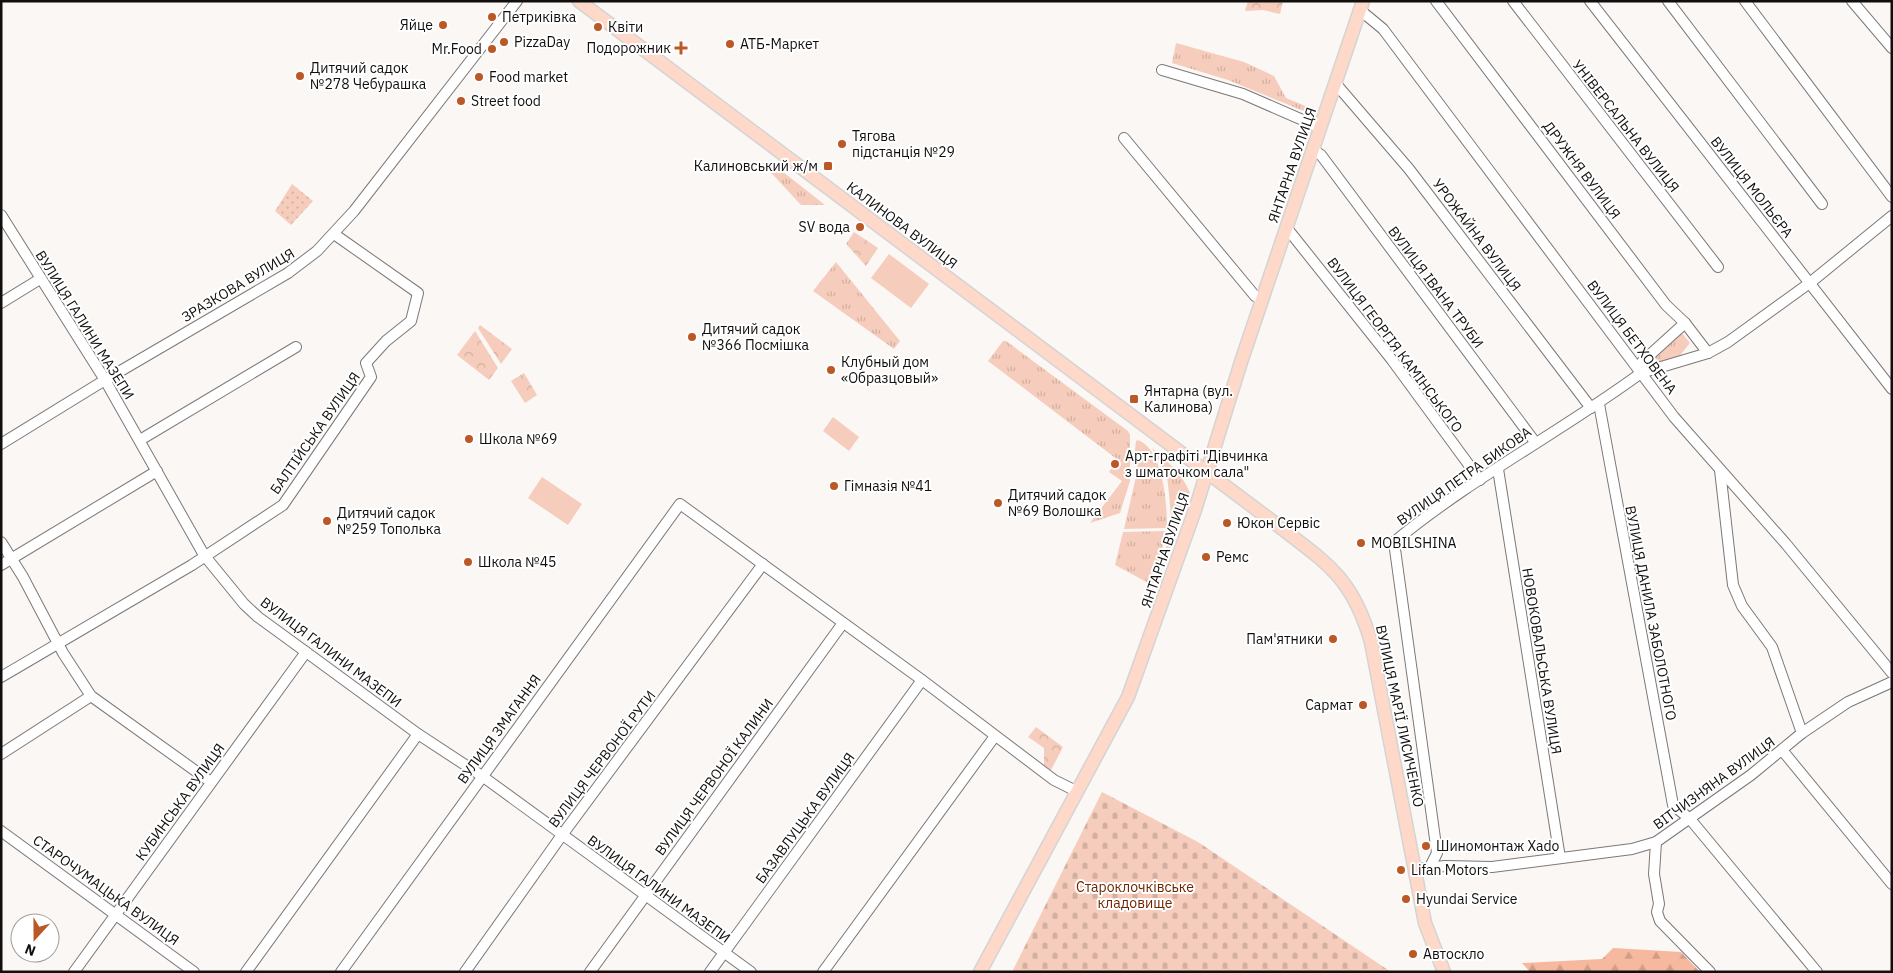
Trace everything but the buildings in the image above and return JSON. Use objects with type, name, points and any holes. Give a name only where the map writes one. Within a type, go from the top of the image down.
[{"type":"main road","name":"КАЛИНОВА ВУЛИЦЯ","points":[[580,1],[1207,473]]},
{"type":"main road","name":"ЯНТАРНА ВУЛИЦЯ","points":[[980,972],[1076,791],[1114,727],[1128,697],[1207,473],[1262,299],[1361,6]]},
{"type":"main road","name":"ВУЛИЦЯ МАРІЇ ЛИСИЧЕНКО","points":[[1207,473],[1318,557],[1338,575],[1354,596],[1371,642],[1425,923],[1444,972]]},
{"type":"street","name":"ЗРАЗКОВА ВУЛИЦЯ","points":[[1,444],[105,380],[288,273],[317,251],[334,234],[517,1]]},
{"type":"street","name":"ДРУЖНЯ ВУЛИЦЯ","points":[[1436,1],[1666,305],[1685,323],[1708,353]]},
{"type":"street","name":"УНІВЕРСАЛЬНА ВУЛИЦЯ","points":[[1513,1],[1718,267]]},
{"type":"street","name":"ВУЛИЦЯ МОЛЬЄРА","points":[[1590,1],[1764,226],[1811,282],[1892,389]]},
{"type":"street","points":[[1668,1],[1822,204]]},
{"type":"street","points":[[1745,1],[1892,197]]},
{"type":"street","points":[[1852,1],[1892,48]]},
{"type":"street","name":"ВУЛИЦЯ БЕТХОВЕНА","points":[[1361,6],[1389,37],[1674,417],[1786,544],[1892,673]]},
{"type":"street","points":[[1162,70],[1243,94],[1321,128]]},
{"type":"street","name":"УРОЖАЙНА ВУЛИЦЯ","points":[[1336,84],[1410,169],[1595,406]]},
{"type":"street","points":[[1124,138],[1255,296],[1262,299]]},
{"type":"street","name":"ВУЛИЦЯ ІВАНА ТРУБИ","points":[[1313,150],[1321,155],[1535,442]]},
{"type":"street","name":"ВУЛИЦЯ ГАЛИНИ МАЗЕПИ","points":[[1,215],[40,280],[105,380],[204,555],[251,611],[418,734],[482,776],[751,972]]},
{"type":"street","points":[[1641,372],[1708,353],[1728,342],[1811,282],[1891,219]]},
{"type":"street","name":"ВУЛИЦЯ ГЕОРГІЯ КАМІНСЬКОГО","points":[[1286,227],[1392,360],[1480,480]]},
{"type":"street","name":"БАЛТІЙСЬКА ВУЛИЦЯ","points":[[1,677],[59,644],[283,505],[372,377],[366,363],[386,341],[411,321],[418,293],[334,234]]},
{"type":"street","points":[[1,303],[40,280]]},
{"type":"street","name":"ВУЛИЦЯ ПЕТРА БИКОВА","points":[[1430,867],[1436,853],[1394,542],[1535,442],[1595,406],[1641,372],[1642,362],[1685,323]]},
{"type":"street","points":[[140,440],[296,347]]},
{"type":"street","name":"ВУЛИЦЯ ДАНИЛА ЗАБОЛОТНОГО","points":[[1595,406],[1673,805],[1690,819],[1816,972]]},
{"type":"street","name":"НОВОКОВАЛЬСЬКА ВУЛИЦЯ","points":[[1498,469],[1560,858]]},
{"type":"street","points":[[1720,470],[1733,585],[1742,606],[1772,647],[1802,733]]},
{"type":"street","points":[[1,565],[156,471]]},
{"type":"street","name":"ВУЛИЦЯ ЗМАГАННЯ","points":[[341,972],[680,504],[763,564]]},
{"type":"street","points":[[1,542],[91,696],[212,782]]},
{"type":"street","points":[[763,564],[922,680],[1057,783],[1076,791]]},
{"type":"street","name":"ВУЛИЦЯ ЧЕРВОНОЇ РУТИ","points":[[469,970],[562,835],[763,564]]},
{"type":"street","name":"ВУЛИЦЯ ЧЕРВОНОЇ КАЛИНИ","points":[[590,972],[843,623]]},
{"type":"street","name":"КУБИНСЬКА ВУЛИЦЯ","points":[[77,971],[115,914],[306,652]]},
{"type":"street","name":"БАЗАВЛУЦЬКА ВУЛИЦЯ","points":[[710,972],[922,680]]},
{"type":"street","name":"ВІТЧИЗНЯНА ВУЛИЦЯ","points":[[1416,869],[1430,867],[1492,867],[1632,849],[1656,842],[1751,775],[1802,733],[1848,702],[1892,682]]},
{"type":"street","points":[[1,754],[91,696]]},
{"type":"street","points":[[246,972],[418,734]]},
{"type":"street","points":[[823,972],[995,736]]},
{"type":"street","points":[[1782,750],[1892,884]]},
{"type":"street","name":"СТАРОЧУМАЦЬКА ВУЛИЦЯ","points":[[1,831],[194,972]]},
{"type":"street","points":[[1656,842],[1654,874],[1659,904],[1657,912],[1660,921],[1710,972]]},
{"type":"green space","points":[[1248,1],[1283,1],[1280,14],[1263,10],[1245,11]]},
{"type":"green space","points":[[1176,43],[1244,62],[1274,76],[1286,98],[1308,107],[1306,112],[1228,80],[1172,63]]},
{"type":"green space","points":[[762,163],[773,164],[825,205],[801,205]]},
{"type":"green space","points":[[292,184],[313,201],[291,225],[275,211]]},
{"type":"green space","points":[[854,232],[878,248],[866,266],[846,244]]},
{"type":"green space","points":[[889,254],[929,284],[911,308],[871,278]]},
{"type":"green space","points":[[836,262],[900,341],[894,349],[813,291]]},
{"type":"green space","points":[[480,325],[512,349],[501,364],[478,328]]},
{"type":"green space","points":[[475,331],[498,368],[489,380],[457,355]]},
{"type":"green space","points":[[1682,333],[1690,343],[1678,358],[1647,365],[1646,361]]},
{"type":"green space","points":[[1003,341],[1006,341],[1128,431],[1130,435],[1130,481],[1120,513],[1090,523],[1122,481],[1109,472],[1118,460],[988,361]]},
{"type":"green space","points":[[524,373],[537,395],[525,403],[511,381]]},
{"type":"green space","points":[[833,417],[859,437],[849,451],[823,431]]},
{"type":"green space","points":[[1138,440],[1147,446],[1159,466],[1165,493],[1167,528],[1124,529],[1138,468],[1134,459],[1136,441]]},
{"type":"green space","points":[[1152,448],[1178,473],[1190,493],[1168,554],[1165,553],[1171,517],[1167,476]]},
{"type":"green space","points":[[542,477],[582,504],[568,525],[528,498]]},
{"type":"green space","points":[[1166,531],[1154,586],[1115,565],[1123,532]]},
{"type":"green space","points":[[1036,727],[1063,747],[1051,770],[1044,765],[1044,748],[1028,737]]},
{"type":"green space","name":"Староклочківське кладовище","points":[[1102,792],[1198,842],[1391,972],[1012,972]]},
{"type":"green space","points":[[1613,948],[1681,952],[1700,972],[1530,972],[1522,963],[1602,959]]},
{"type":"place","name":"Петриківка","points":[[492,17]]},
{"type":"place","name":"Яйце","points":[[443,25]]},
{"type":"place","name":"Квіти","points":[[598,27]]},
{"type":"place","name":"PizzaDay","points":[[504,42]]},
{"type":"place","name":"АТБ-Маркет","points":[[730,44]]},
{"type":"place","name":"Подорожник","points":[[681,48]]},
{"type":"place","name":"Mr.Food","points":[[492,49]]},
{"type":"place","name":"Дитячий садок №278 Чебурашка","points":[[300,76]]},
{"type":"place","name":"Food market","points":[[479,77]]},
{"type":"place","name":"Street food","points":[[461,101]]},
{"type":"place","name":"Тягова пiдстанцiя №29","points":[[842,144]]},
{"type":"place","name":"Калиновський ж/м","points":[[828,166]]},
{"type":"place","name":"SV вода","points":[[860,227]]},
{"type":"place","name":"Дитячий садок №366 Посмішка","points":[[692,337]]},
{"type":"place","name":"Клубный дом «Образцовый»","points":[[831,370]]},
{"type":"place","name":"Янтарна (вул. Калинова)","points":[[1134,399]]},
{"type":"place","name":"Школа №69","points":[[469,439]]},
{"type":"place","name":"Арт-графіті \"Дівчинка з шматочком сала\"","points":[[1115,464]]},
{"type":"place","name":"Гімназія №41","points":[[834,486]]},
{"type":"place","name":"Дитячий садок №69 Волошка","points":[[998,503]]},
{"type":"place","name":"Дитячий садок №259 Тополька","points":[[327,521]]},
{"type":"place","name":"Юкон Сервіс","points":[[1227,523]]},
{"type":"place","name":"MOBILSHINA","points":[[1361,543]]},
{"type":"place","name":"Ремс","points":[[1206,557]]},
{"type":"place","name":"Школа №45","points":[[468,562]]},
{"type":"place","name":"Пам'ятники","points":[[1333,639]]},
{"type":"place","name":"Сармат","points":[[1363,705]]},
{"type":"place","name":"Шиномонтаж Xado","points":[[1426,846]]},
{"type":"place","name":"Lifan Motors","points":[[1401,870]]},
{"type":"place","name":"Hyundai Service","points":[[1406,899]]},
{"type":"place","name":"Автоскло","points":[[1413,954]]}]
